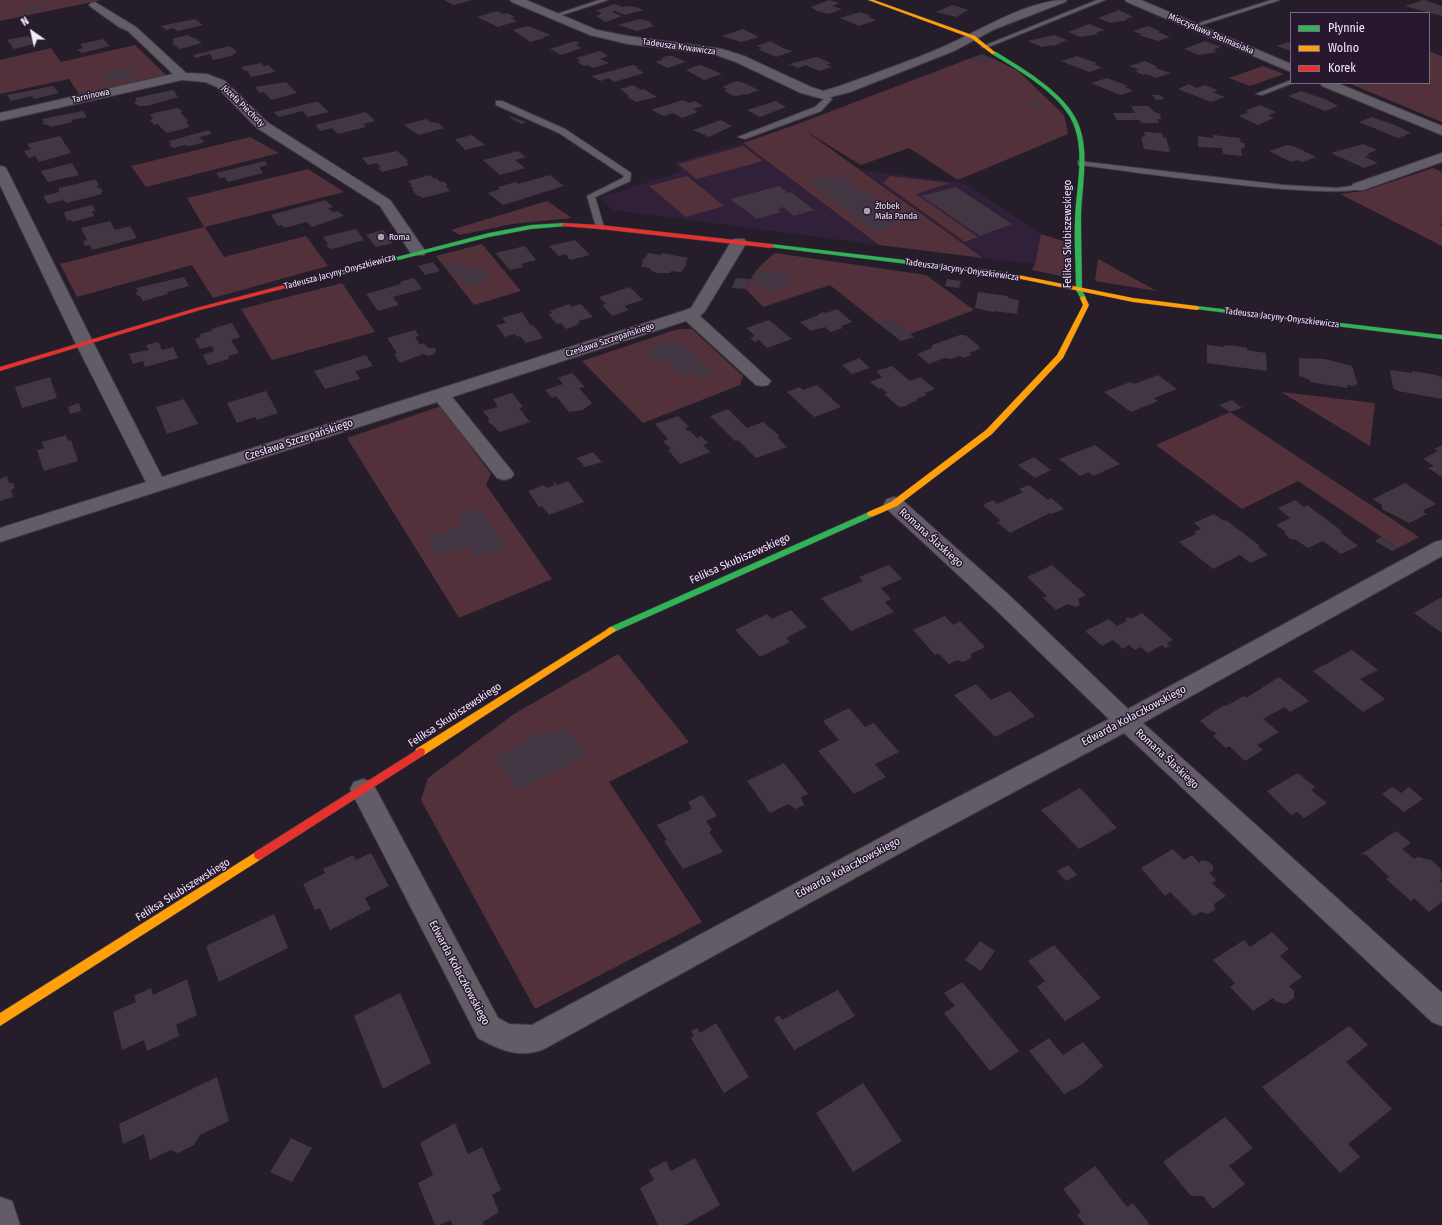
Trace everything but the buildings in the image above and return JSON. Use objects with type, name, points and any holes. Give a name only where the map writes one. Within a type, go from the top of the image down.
[{"type":"street","name":"Tadeusza Krwawicza","points":[[516,0],[594,33],[628,40],[718,52],[740,59],[806,90],[823,95]]},
{"type":"street","name":"Feliksa Skubiszewskiego","points":[[0,1020],[608,631],[894,504],[989,432],[1060,356],[1086,305],[1079,290],[1078,219],[1081,163],[1079,132],[1073,118],[1059,102],[1035,80],[984,47],[973,37],[870,0]]},
{"type":"street","points":[[823,95],[845,89],[950,48],[991,27],[1061,0]]},
{"type":"street","name":"Mieczysława Stelmasiaka","points":[[1131,0],[1290,68]]},
{"type":"street","points":[[95,5],[123,25],[132,28],[182,76]]},
{"type":"street","name":"Tarninowa","points":[[0,117],[182,76]]},
{"type":"street","name":"Józefa Piechoty","points":[[182,76],[207,78],[221,84],[262,126],[385,203],[418,252]]},
{"type":"street","points":[[1328,84],[1442,131]]},
{"type":"street","points":[[1358,187],[1442,157]]},
{"type":"street","points":[[0,170],[85,344],[157,485]]},
{"type":"street","name":"Tadeusza Jacyny-Onyszkiewicza","points":[[0,369],[198,309],[418,252],[489,234],[531,227],[567,225],[600,227],[739,242],[997,273],[1140,301],[1442,337]]},
{"type":"street","name":"Czesława Szczepańskiego","points":[[0,535],[689,315],[697,311],[739,242]]},
{"type":"street","points":[[689,315],[762,381]]},
{"type":"street","points":[[440,394],[504,474]]},
{"type":"street","name":"Romana Ślaskiego","points":[[894,504],[1024,622],[1126,721],[1442,1012]]},
{"type":"street","name":"Edwarda Kołaczkowskiego","points":[[363,789],[488,1028],[506,1038],[534,1039],[915,832],[1126,721],[1442,547]]},
{"type":"street","points":[[0,1213],[4,1225]]},
{"type":"lane","points":[[554,16],[605,0]]},
{"type":"lane","points":[[984,47],[1102,0]]},
{"type":"lane","points":[[1192,26],[1277,0]]},
{"type":"lane","points":[[1260,94],[1290,82]]},
{"type":"lane","points":[[742,137],[818,109],[828,99],[823,95]]},
{"type":"lane","points":[[498,103],[563,132],[628,175],[627,179],[591,196],[600,227]]},
{"type":"lane","points":[[1081,163],[1283,187],[1337,190],[1358,187]]},
{"type":"shaded area","points":[[0,0],[102,0],[0,21]]},
{"type":"shaded area","points":[[135,45],[166,75],[79,94],[69,79],[0,94],[0,60],[51,48],[61,62]]},
{"type":"shaded area","points":[[1430,51],[1442,56],[1442,122],[1350,84],[1430,84]]},
{"type":"shaded area","points":[[971,58],[982,63],[994,59],[1018,71],[1064,115],[1068,134],[958,180],[909,148],[861,165],[804,130],[983,258],[879,245],[743,143],[795,125]]},
{"type":"shaded area","points":[[1263,66],[1284,74],[1250,86],[1229,78]]},
{"type":"shaded area","points":[[250,137],[279,153],[146,187],[131,166]]},
{"type":"shaded area","points":[[743,143],[879,245],[613,210],[599,198],[682,171],[674,163]]},
{"type":"shaded area","points":[[743,146],[763,161],[697,179],[678,164]]},
{"type":"shaded area","points":[[1433,168],[1442,172],[1442,223],[1440,224],[1442,226],[1442,246],[1340,194],[1364,191]]},
{"type":"shaded area","points":[[308,169],[344,192],[205,227],[224,257],[306,236],[328,266],[213,298],[192,265],[77,297],[60,264],[204,227],[187,198]]},
{"type":"shaded area","points":[[861,170],[963,183],[1041,234],[1035,264],[983,258]]},
{"type":"shaded area","points":[[687,176],[724,206],[686,217],[649,186]]},
{"type":"shaded area","points":[[890,176],[950,183],[916,194],[978,237],[965,242],[883,183]]},
{"type":"shaded area","points":[[547,201],[572,218],[512,224],[460,235],[451,230]]},
{"type":"shaded area","points":[[1041,234],[1063,241],[1071,246],[1066,277],[1032,270],[1035,264]]},
{"type":"shaded area","points":[[482,244],[521,291],[474,305],[436,256]]},
{"type":"shaded area","points":[[775,253],[926,275],[974,310],[910,334],[892,319],[879,324],[830,285],[763,307],[746,289],[751,278],[758,269]]},
{"type":"shaded area","points":[[1098,259],[1157,291],[1095,281]]},
{"type":"shaded area","points":[[342,283],[375,332],[272,360],[241,309]]},
{"type":"shaded area","points":[[678,329],[692,329],[743,376],[740,385],[643,423],[582,361]]},
{"type":"shaded area","points":[[1281,392],[1375,403],[1370,446]]},
{"type":"shaded area","points":[[441,406],[491,474],[486,485],[552,579],[459,618],[347,438]]},
{"type":"shaded area","points":[[1230,412],[1419,537],[1398,548],[1298,481],[1242,509],[1156,445]]},
{"type":"shaded area","points":[[618,654],[689,742],[609,782],[702,922],[535,1009],[421,800],[428,778],[514,714]]},
{"type":"traffic: fast","points":[[994,53],[1026,73],[1059,100],[1073,118],[1078,129],[1081,155],[1078,208],[1079,290],[1083,298]]},
{"type":"traffic: fast","points":[[292,285],[489,235],[531,227],[564,225]]},
{"type":"traffic: fast","points":[[771,246],[997,273],[1018,277]]},
{"type":"traffic: fast","points":[[1197,308],[1442,337]]},
{"type":"traffic: fast","points":[[611,630],[871,514]]},
{"type":"traffic: slow","points":[[870,0],[973,37],[994,53]]},
{"type":"traffic: slow","points":[[1018,277],[1133,300],[1197,308]]},
{"type":"traffic: slow","points":[[871,514],[894,504],[989,432],[1060,356],[1086,305],[1083,298]]},
{"type":"traffic: slow","points":[[420,752],[611,630]]},
{"type":"traffic: slow","points":[[0,1020],[259,855]]},
{"type":"traffic: jam","points":[[564,225],[600,227],[771,246]]},
{"type":"traffic: jam","points":[[0,369],[198,309],[292,285]]},
{"type":"traffic: jam","points":[[259,855],[420,752]]},
{"type":"place","name":"Żłobek Mała Panda","points":[[867,211]]},
{"type":"place","name":"Roma","points":[[381,237]]}]
